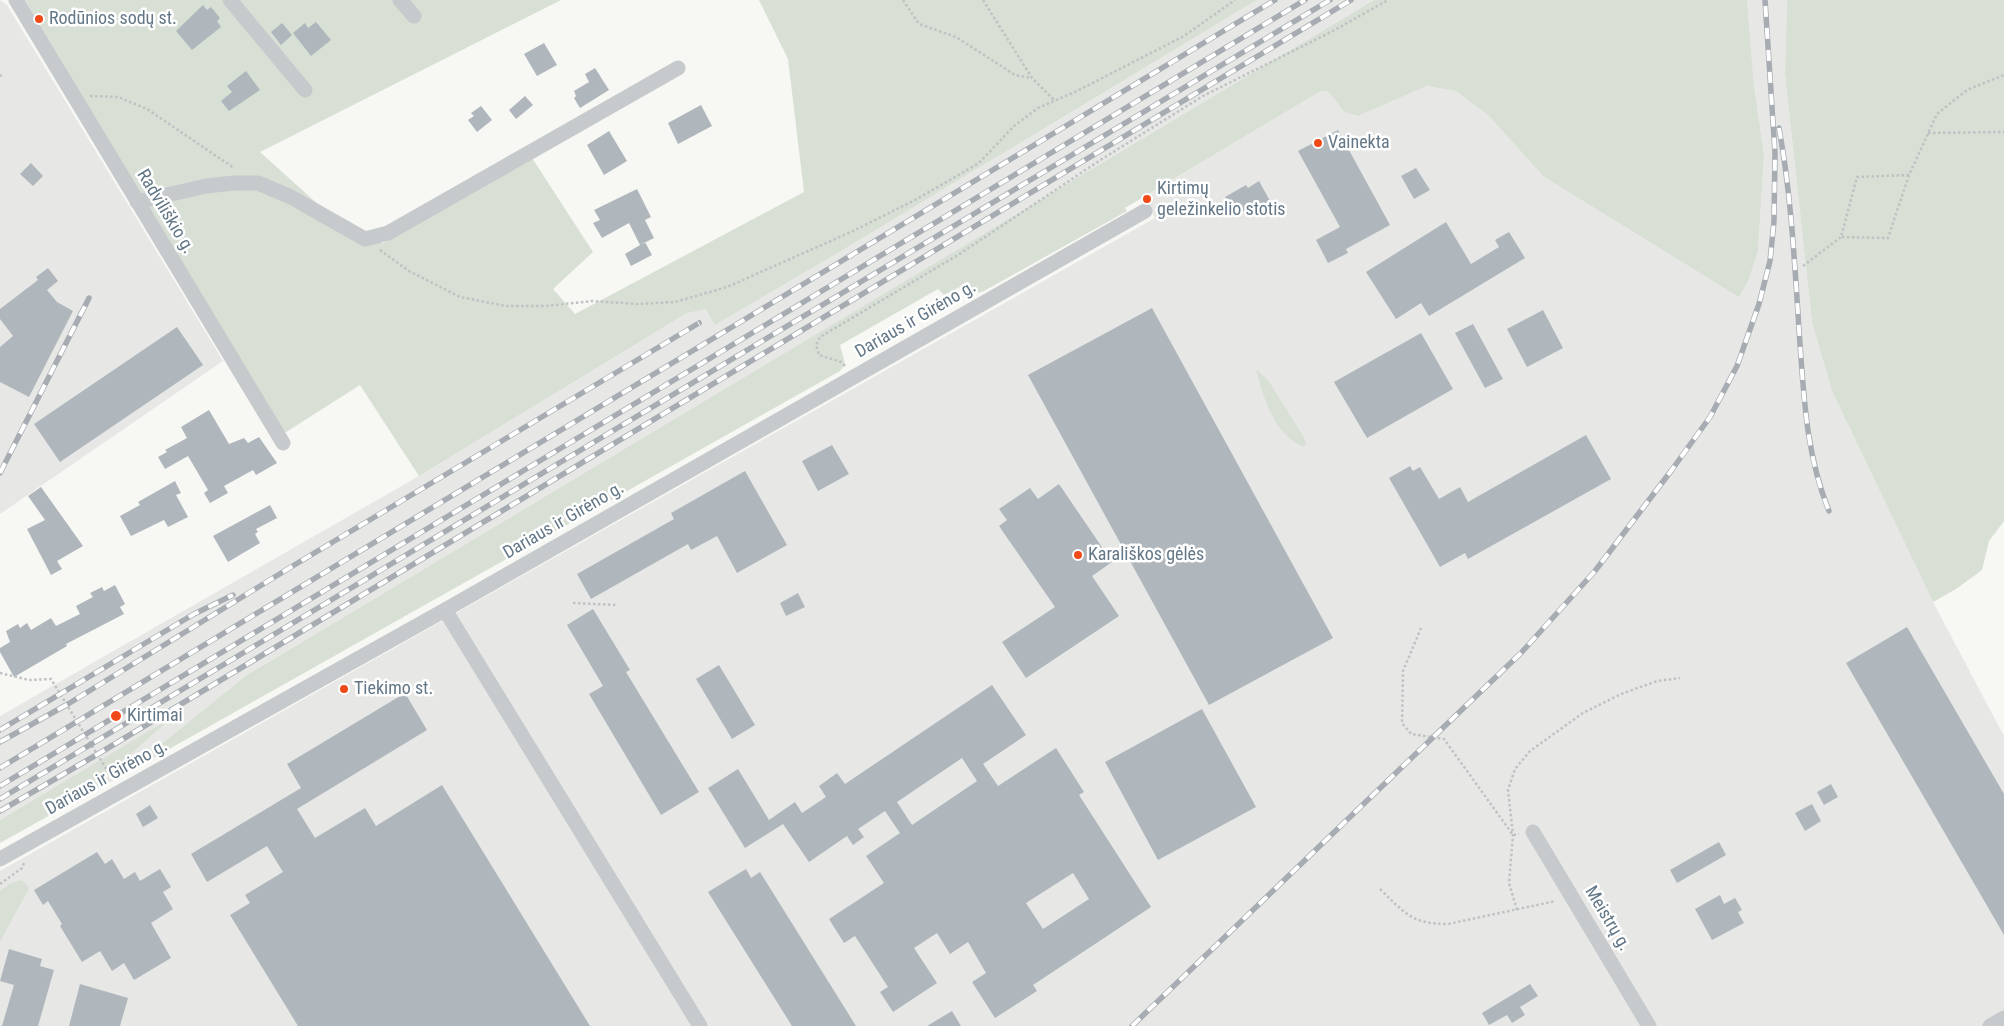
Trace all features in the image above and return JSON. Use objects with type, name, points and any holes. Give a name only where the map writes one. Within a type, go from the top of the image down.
[{"type":"street","name":"Radviliškio g.","points":[[16,0],[282,443]]},
{"type":"street","points":[[230,0],[304,90]]},
{"type":"street","points":[[400,0],[414,16]]},
{"type":"street","points":[[137,202],[206,186],[258,183],[292,197],[365,239],[388,233],[678,68]]},
{"type":"street","name":"Dariaus ir Girėno g.","points":[[0,859],[445,610],[1145,211]]},
{"type":"street","points":[[445,610],[700,1026]]},
{"type":"street","name":"Meistrų g.","points":[[1533,832],[1649,1026]]},
{"type":"street","points":[[1990,1026],[2004,1018]]},
{"type":"path","points":[[903,0],[919,24],[956,37],[1014,75],[1032,78]]},
{"type":"path","points":[[983,0],[1032,78],[1055,101]]},
{"type":"path","points":[[365,239],[409,272],[460,297],[506,306],[546,306],[592,301],[638,304],[675,302],[727,287],[851,232],[915,200],[980,163],[1016,125],[1038,108],[1184,36],[1235,0]]},
{"type":"path","points":[[855,376],[841,362],[819,354],[816,345],[820,337],[958,255],[1102,159],[1203,96],[1330,32],[1388,0]]},
{"type":"path","points":[[1802,266],[1841,237],[1888,238],[1909,175],[1937,114],[1967,90],[2004,75]]},
{"type":"path","points":[[72,94],[118,97],[147,109],[205,151],[236,169]]},
{"type":"path","points":[[1928,133],[2004,132]]},
{"type":"path","points":[[1841,237],[1857,177],[1909,175]]},
{"type":"path","points":[[573,603],[616,605]]},
{"type":"path","points":[[1421,628],[1403,671],[1402,723],[1411,734],[1444,739],[1513,834]]},
{"type":"path","points":[[0,673],[29,680],[51,679],[120,792]]},
{"type":"path","points":[[1517,910],[1509,883],[1513,834],[1508,790],[1514,769],[1530,751],[1583,713],[1621,694],[1656,681],[1680,678]]},
{"type":"path","points":[[1513,834],[1533,832]]},
{"type":"path","points":[[1380,889],[1409,918],[1430,924],[1448,924],[1572,897]]},
{"type":"shaded area","points":[[0,0],[7,5],[223,361],[0,514]]},
{"type":"shaded area","points":[[25,0],[561,0],[260,152],[321,207],[383,243],[532,158],[593,252],[553,289],[575,314],[804,192],[788,59],[759,0],[1257,0],[715,325],[706,309],[687,313],[419,476],[360,385],[283,434]]},
{"type":"shaded area","points":[[1257,0],[1374,0],[247,675],[123,775],[95,790],[118,765],[170,719],[0,820],[0,716],[419,476],[687,313],[706,308],[716,324],[846,248]]},
{"type":"shaded area","points":[[1374,0],[1747,0],[1754,86],[1764,155],[1758,251],[1748,281],[1739,297],[1543,176],[1489,116],[1456,91],[1427,86],[1358,116],[1344,112],[1328,91],[1321,91],[1125,208],[1127,211],[984,291],[973,292],[964,285],[944,295],[938,289],[840,345],[845,364],[840,371],[123,775],[247,675]]},
{"type":"shaded area","points":[[1747,0],[1787,0],[1785,74],[1812,322],[1832,391],[1933,602],[2004,736],[2004,1026],[0,1026],[0,871],[1155,218],[1144,197],[1321,91],[1328,91],[1344,112],[1358,116],[1427,86],[1456,91],[1489,116],[1543,176],[1758,251],[1764,156],[1754,86]]},
{"type":"shaded area","points":[[1787,0],[2004,0],[2004,521],[1989,541],[1982,570],[1956,589],[1933,602],[1832,391],[1812,322],[1785,74]]},
{"type":"shaded area","points":[[1256,369],[1268,380],[1303,436],[1306,443],[1304,447],[1285,434],[1277,424],[1266,403]]},
{"type":"shaded area","points":[[174,716],[118,765],[95,790],[0,843],[0,820]]},
{"type":"shaded area","points":[[22,880],[29,888],[0,942],[0,891],[11,883]]},
{"type":"building","points":[[203,5],[207,10],[211,7],[220,18],[217,21],[221,27],[192,50],[176,31]]},
{"type":"building","points":[[316,22],[331,40],[311,56],[293,33],[305,23],[308,28]]},
{"type":"building","points":[[282,23],[292,35],[281,45],[271,32]]},
{"type":"building","points":[[544,43],[557,65],[537,76],[524,54]]},
{"type":"building","points":[[595,68],[609,90],[580,108],[574,98],[576,96],[574,91],[589,82],[585,74]]},
{"type":"building","points":[[246,71],[260,90],[229,111],[221,101],[232,92],[227,86]]},
{"type":"building","points":[[525,96],[533,105],[516,119],[509,110]]},
{"type":"building","points":[[701,105],[712,126],[678,144],[668,123]]},
{"type":"building","points":[[481,106],[492,120],[477,132],[468,120],[474,116],[471,113]]},
{"type":"building","points":[[1338,130],[1390,225],[1346,249],[1348,253],[1328,263],[1316,240],[1340,227],[1298,151]]},
{"type":"building","points":[[609,131],[627,161],[604,175],[587,145]]},
{"type":"building","points":[[31,163],[43,176],[33,186],[20,174]]},
{"type":"building","points":[[1416,168],[1430,190],[1414,199],[1401,176]]},
{"type":"building","points":[[1259,181],[1270,201],[1258,207],[1256,204],[1235,216],[1225,197],[1246,185],[1248,188]]},
{"type":"building","points":[[637,189],[651,217],[645,220],[654,238],[640,245],[629,223],[602,238],[593,223],[600,220],[594,210]]},
{"type":"building","points":[[1446,222],[1471,264],[1499,247],[1495,240],[1509,232],[1525,258],[1429,316],[1421,303],[1396,319],[1366,272]]},
{"type":"building","points":[[645,242],[652,255],[631,266],[625,254]]},
{"type":"building","points":[[48,268],[58,281],[47,290],[57,302],[73,311],[29,397],[0,382],[0,347],[13,336],[0,319],[0,309],[38,280],[36,277]]},
{"type":"building","points":[[1152,308],[1333,638],[1209,705],[1028,375]]},
{"type":"building","points":[[1543,310],[1563,348],[1527,367],[1507,329]]},
{"type":"building","points":[[1473,324],[1503,379],[1485,388],[1455,333]]},
{"type":"building","points":[[177,327],[203,365],[60,462],[34,424]]},
{"type":"building","points":[[1421,333],[1453,389],[1367,438],[1334,382]]},
{"type":"building","points":[[209,410],[229,444],[244,438],[248,443],[259,437],[277,463],[256,475],[253,470],[224,486],[228,493],[210,503],[204,493],[208,490],[188,456],[165,469],[158,457],[167,452],[165,450],[187,438],[181,427]]},
{"type":"building","points":[[1586,435],[1611,479],[1468,559],[1465,553],[1440,567],[1389,478],[1410,466],[1413,471],[1420,467],[1439,499],[1460,487],[1468,502]]},
{"type":"building","points":[[832,445],[849,474],[818,491],[802,461]]},
{"type":"building","points":[[745,471],[787,545],[737,573],[717,536],[691,550],[688,544],[591,599],[577,574],[674,519],[671,513]]},
{"type":"building","points":[[175,481],[181,493],[176,495],[188,517],[168,527],[164,520],[131,536],[120,516],[140,505],[138,502]]},
{"type":"building","points":[[1059,484],[1112,562],[1092,576],[1119,616],[1026,678],[1002,642],[1055,607],[999,526],[1007,520],[999,509],[1030,488],[1038,499]]},
{"type":"building","points":[[41,487],[83,546],[57,561],[62,569],[51,575],[27,529],[45,520],[28,496]]},
{"type":"building","points":[[270,505],[277,518],[256,529],[258,532],[255,534],[260,543],[228,562],[213,536]]},
{"type":"building","points":[[115,585],[125,604],[120,607],[124,614],[66,644],[67,646],[14,677],[0,652],[0,648],[10,642],[6,631],[18,624],[20,628],[27,623],[31,630],[51,618],[56,626],[80,614],[76,606],[93,597],[90,593],[102,587],[104,591]]},
{"type":"building","points":[[798,593],[805,607],[786,616],[780,603]]},
{"type":"building","points":[[593,609],[630,670],[626,672],[699,792],[661,815],[589,694],[603,686],[567,625]]},
{"type":"building","points":[[1907,627],[2004,794],[2004,935],[1846,663]]},
{"type":"building","points":[[719,665],[755,725],[732,739],[696,679]]},
{"type":"building","points":[[992,685],[1026,735],[983,764],[998,786],[1056,748],[1084,792],[1079,795],[1151,907],[1033,985],[1037,991],[995,1018],[972,982],[986,973],[968,942],[950,954],[937,933],[914,948],[937,983],[893,1012],[880,992],[888,987],[855,936],[844,943],[829,919],[884,883],[866,856],[900,833],[885,811],[858,829],[864,837],[853,845],[847,836],[809,862],[783,824],[745,848],[708,788],[738,769],[769,820],[795,802],[802,813],[826,797],[819,786],[837,773],[845,784]],"holes":[[[962,758],[977,781],[912,825],[897,802]],[[1073,873],[1089,899],[1043,929],[1026,903]]]},
{"type":"building","points":[[405,693],[427,730],[297,809],[315,838],[365,808],[376,826],[442,785],[590,1026],[298,1026],[230,915],[250,903],[245,895],[283,872],[267,846],[207,882],[191,854],[301,788],[287,764]]},
{"type":"building","points":[[1202,709],[1256,807],[1158,860],[1105,762]]},
{"type":"building","points":[[1831,784],[1838,797],[1824,805],[1817,792]]},
{"type":"building","points":[[1812,804],[1821,821],[1805,831],[1795,813]]},
{"type":"building","points":[[150,805],[158,818],[143,827],[136,814]]},
{"type":"building","points":[[1719,842],[1726,855],[1677,883],[1670,870]]},
{"type":"building","points":[[97,852],[105,864],[112,859],[124,879],[135,872],[140,881],[160,869],[171,887],[163,892],[173,909],[151,923],[171,958],[134,980],[124,963],[112,971],[100,951],[82,962],[60,926],[62,924],[48,901],[43,905],[34,890]]},
{"type":"building","points":[[746,869],[751,878],[760,872],[856,1026],[792,1026],[708,892]]},
{"type":"building","points":[[1720,895],[1724,904],[1735,898],[1742,910],[1738,912],[1744,923],[1712,940],[1695,909]]},
{"type":"building","points":[[9,949],[42,959],[40,966],[54,970],[38,1026],[2,1026],[14,985],[0,981]]},
{"type":"building","points":[[80,984],[128,998],[120,1026],[69,1026]]},
{"type":"building","points":[[1530,984],[1538,996],[1520,1007],[1525,1015],[1512,1023],[1507,1015],[1489,1025],[1482,1013]]},
{"type":"building","points":[[952,1011],[961,1026],[927,1026]]},
{"type":"railway","points":[[0,768],[1275,0]]},
{"type":"railway","points":[[0,786],[1305,0]]},
{"type":"railway","points":[[0,799],[1330,0]]},
{"type":"railway","points":[[0,811],[98,754],[1351,0]]},
{"type":"railway","points":[[1132,1026],[1521,653],[1595,571],[1710,417],[1737,366],[1759,304],[1770,261],[1774,221],[1775,153],[1765,0]]},
{"type":"railway","points":[[1779,128],[1790,209],[1803,387],[1808,429],[1816,470],[1829,511]]},
{"type":"railway","points":[[0,473],[89,298]]},
{"type":"railway","points":[[0,742],[68,704],[291,567],[699,323]]},
{"type":"railway","points":[[0,730],[194,614],[233,595]]},
{"type":"place","name":"Rodūnios sodų st.","points":[[39,19]]},
{"type":"place","name":"Vainekta","points":[[1318,143]]},
{"type":"place","name":"Kirtimų geležinkelio stotis","points":[[1147,199]]},
{"type":"place","name":"Karališkos gėlės","points":[[1078,555]]},
{"type":"place","name":"Tiekimo st.","points":[[344,689]]},
{"type":"place","name":"Kirtimai","points":[[116,716]]}]
